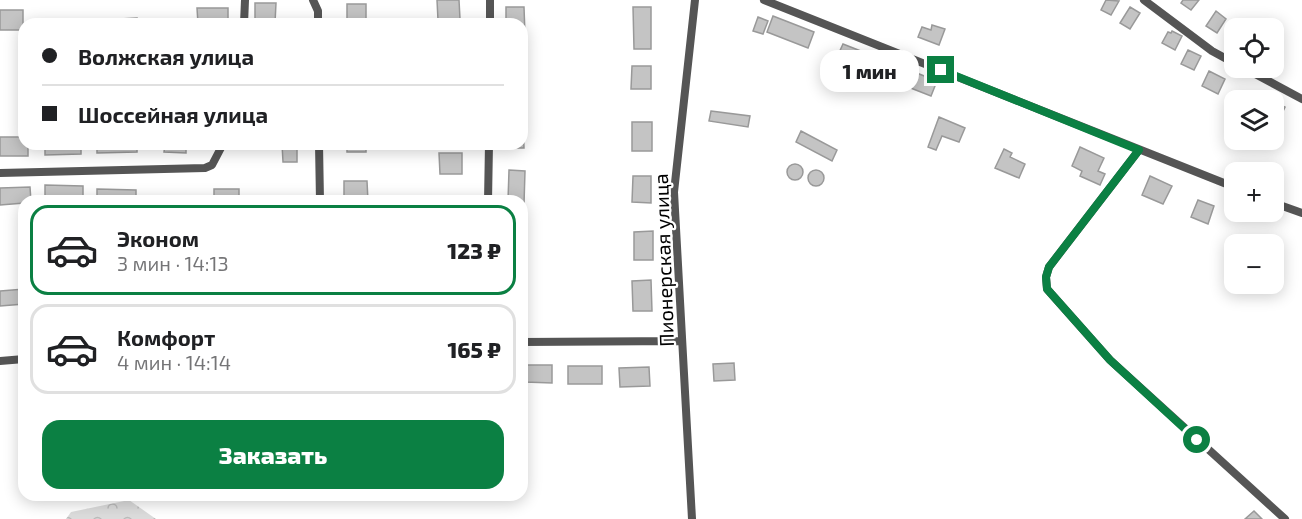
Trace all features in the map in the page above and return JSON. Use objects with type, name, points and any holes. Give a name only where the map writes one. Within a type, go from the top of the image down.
[{"type":"street","points":[[244,18],[245,0]]},
{"type":"street","points":[[313,0],[318,11],[318,18]]},
{"type":"street","points":[[490,0],[490,18]]},
{"type":"street","name":"Пионерская улица","points":[[692,519],[674,192],[695,0]]},
{"type":"street","points":[[765,0],[1224,184]]},
{"type":"street","points":[[1143,0],[1224,58]]},
{"type":"street","points":[[1263,78],[1302,99]]},
{"type":"street","points":[[0,173],[206,168],[212,165],[220,150]]},
{"type":"street","points":[[320,150],[320,195]]},
{"type":"street","points":[[488,195],[489,150]]},
{"type":"street","points":[[1139,150],[1049,267],[1046,277],[1047,289],[1110,360],[1285,519]]},
{"type":"street","points":[[1284,207],[1302,213]]},
{"type":"street","points":[[528,342],[682,341]]},
{"type":"street","points":[[0,361],[18,360]]},
{"type":"green space","points":[[130,501],[156,519],[66,519],[71,512]]},
{"type":"building","points":[[437,0],[459,0],[460,18],[438,18]]},
{"type":"building","points":[[1106,0],[1119,1],[1111,15],[1101,10]]},
{"type":"building","points":[[1183,0],[1199,0],[1191,10],[1181,3]]},
{"type":"building","points":[[255,3],[276,3],[275,18],[255,18]]},
{"type":"building","points":[[347,4],[366,4],[366,18],[347,18]]},
{"type":"building","points":[[506,7],[524,7],[524,18],[506,18]]},
{"type":"building","points":[[633,7],[651,7],[651,49],[634,49]]},
{"type":"building","points":[[1130,7],[1140,13],[1130,29],[1120,23]]},
{"type":"building","points":[[197,8],[228,8],[228,18],[198,18]]},
{"type":"building","points":[[0,10],[23,10],[23,18],[18,18],[18,30],[0,30]]},
{"type":"building","points":[[1216,11],[1225,18],[1217,33],[1206,26]]},
{"type":"building","points":[[773,16],[814,32],[808,48],[767,32]]},
{"type":"building","points":[[758,17],[768,21],[763,34],[753,31]]},
{"type":"building","points":[[932,25],[945,29],[939,45],[918,37],[922,27],[931,30]]},
{"type":"building","points":[[1172,31],[1182,36],[1175,50],[1162,43],[1168,32]]},
{"type":"building","points":[[843,44],[937,81],[931,96],[847,63],[849,59],[838,55]]},
{"type":"building","points":[[1188,50],[1201,56],[1194,70],[1181,64]]},
{"type":"building","points":[[632,66],[651,66],[651,89],[631,89]]},
{"type":"building","points":[[1209,71],[1225,79],[1218,94],[1202,86]]},
{"type":"building","points":[[711,111],[750,116],[748,127],[709,121]]},
{"type":"building","points":[[939,117],[965,128],[959,142],[942,136],[936,150],[928,147]]},
{"type":"building","points":[[632,122],[652,122],[652,151],[632,151]]},
{"type":"building","points":[[801,131],[837,150],[832,161],[796,142]]},
{"type":"building","points":[[0,137],[18,137],[18,150],[28,150],[28,156],[0,156]]},
{"type":"building","points":[[1080,147],[1104,158],[1098,171],[1105,174],[1100,185],[1080,176],[1082,171],[1072,166]]},
{"type":"building","points":[[1004,149],[1012,153],[1010,157],[1025,164],[1019,178],[995,168]]},
{"type":"building","points":[[45,150],[81,150],[81,154],[45,155]]},
{"type":"building","points":[[97,150],[137,150],[137,152],[97,153]]},
{"type":"building","points":[[164,150],[186,150],[186,153],[164,152]]},
{"type":"building","points":[[282,150],[297,150],[297,162],[283,162]]},
{"type":"building","points":[[347,150],[366,150],[366,152],[347,152]]},
{"type":"building","points":[[439,153],[462,153],[462,174],[440,174]]},
{"type":"building","points":[[792,164],[798,164],[803,172],[801,178],[792,180],[787,175],[787,169]]},
{"type":"building","points":[[509,170],[525,171],[524,195],[508,195]]},
{"type":"building","points":[[813,170],[819,170],[824,178],[822,184],[813,186],[808,181],[808,175]]},
{"type":"building","points":[[633,176],[651,176],[651,203],[632,202]]},
{"type":"building","points":[[1150,176],[1172,186],[1163,204],[1142,195]]},
{"type":"building","points":[[344,181],[367,181],[368,195],[344,195]]},
{"type":"building","points":[[45,185],[83,186],[83,195],[45,195]]},
{"type":"building","points":[[30,187],[31,195],[18,195],[18,204],[0,205],[0,188]]},
{"type":"building","points":[[97,189],[136,190],[136,195],[97,195]]},
{"type":"building","points":[[214,189],[239,189],[239,195],[214,195]]},
{"type":"building","points":[[1198,200],[1214,206],[1208,224],[1191,217]]},
{"type":"building","points":[[653,231],[653,260],[634,260],[634,232]]},
{"type":"building","points":[[651,280],[652,311],[633,311],[632,281]]},
{"type":"building","points":[[18,290],[18,304],[0,306],[0,291]]},
{"type":"building","points":[[734,363],[735,380],[714,381],[713,364]]},
{"type":"building","points":[[528,365],[552,365],[552,383],[528,382]]},
{"type":"building","points":[[568,366],[602,366],[602,384],[568,384]]},
{"type":"building","points":[[649,367],[650,386],[620,387],[619,368]]},
{"type":"building","points":[[1254,511],[1262,519],[1245,519]]},
{"type":"route","points":[[941,70],[1139,150],[1049,267],[1046,277],[1047,289],[1110,360],[1197,440]]}]
